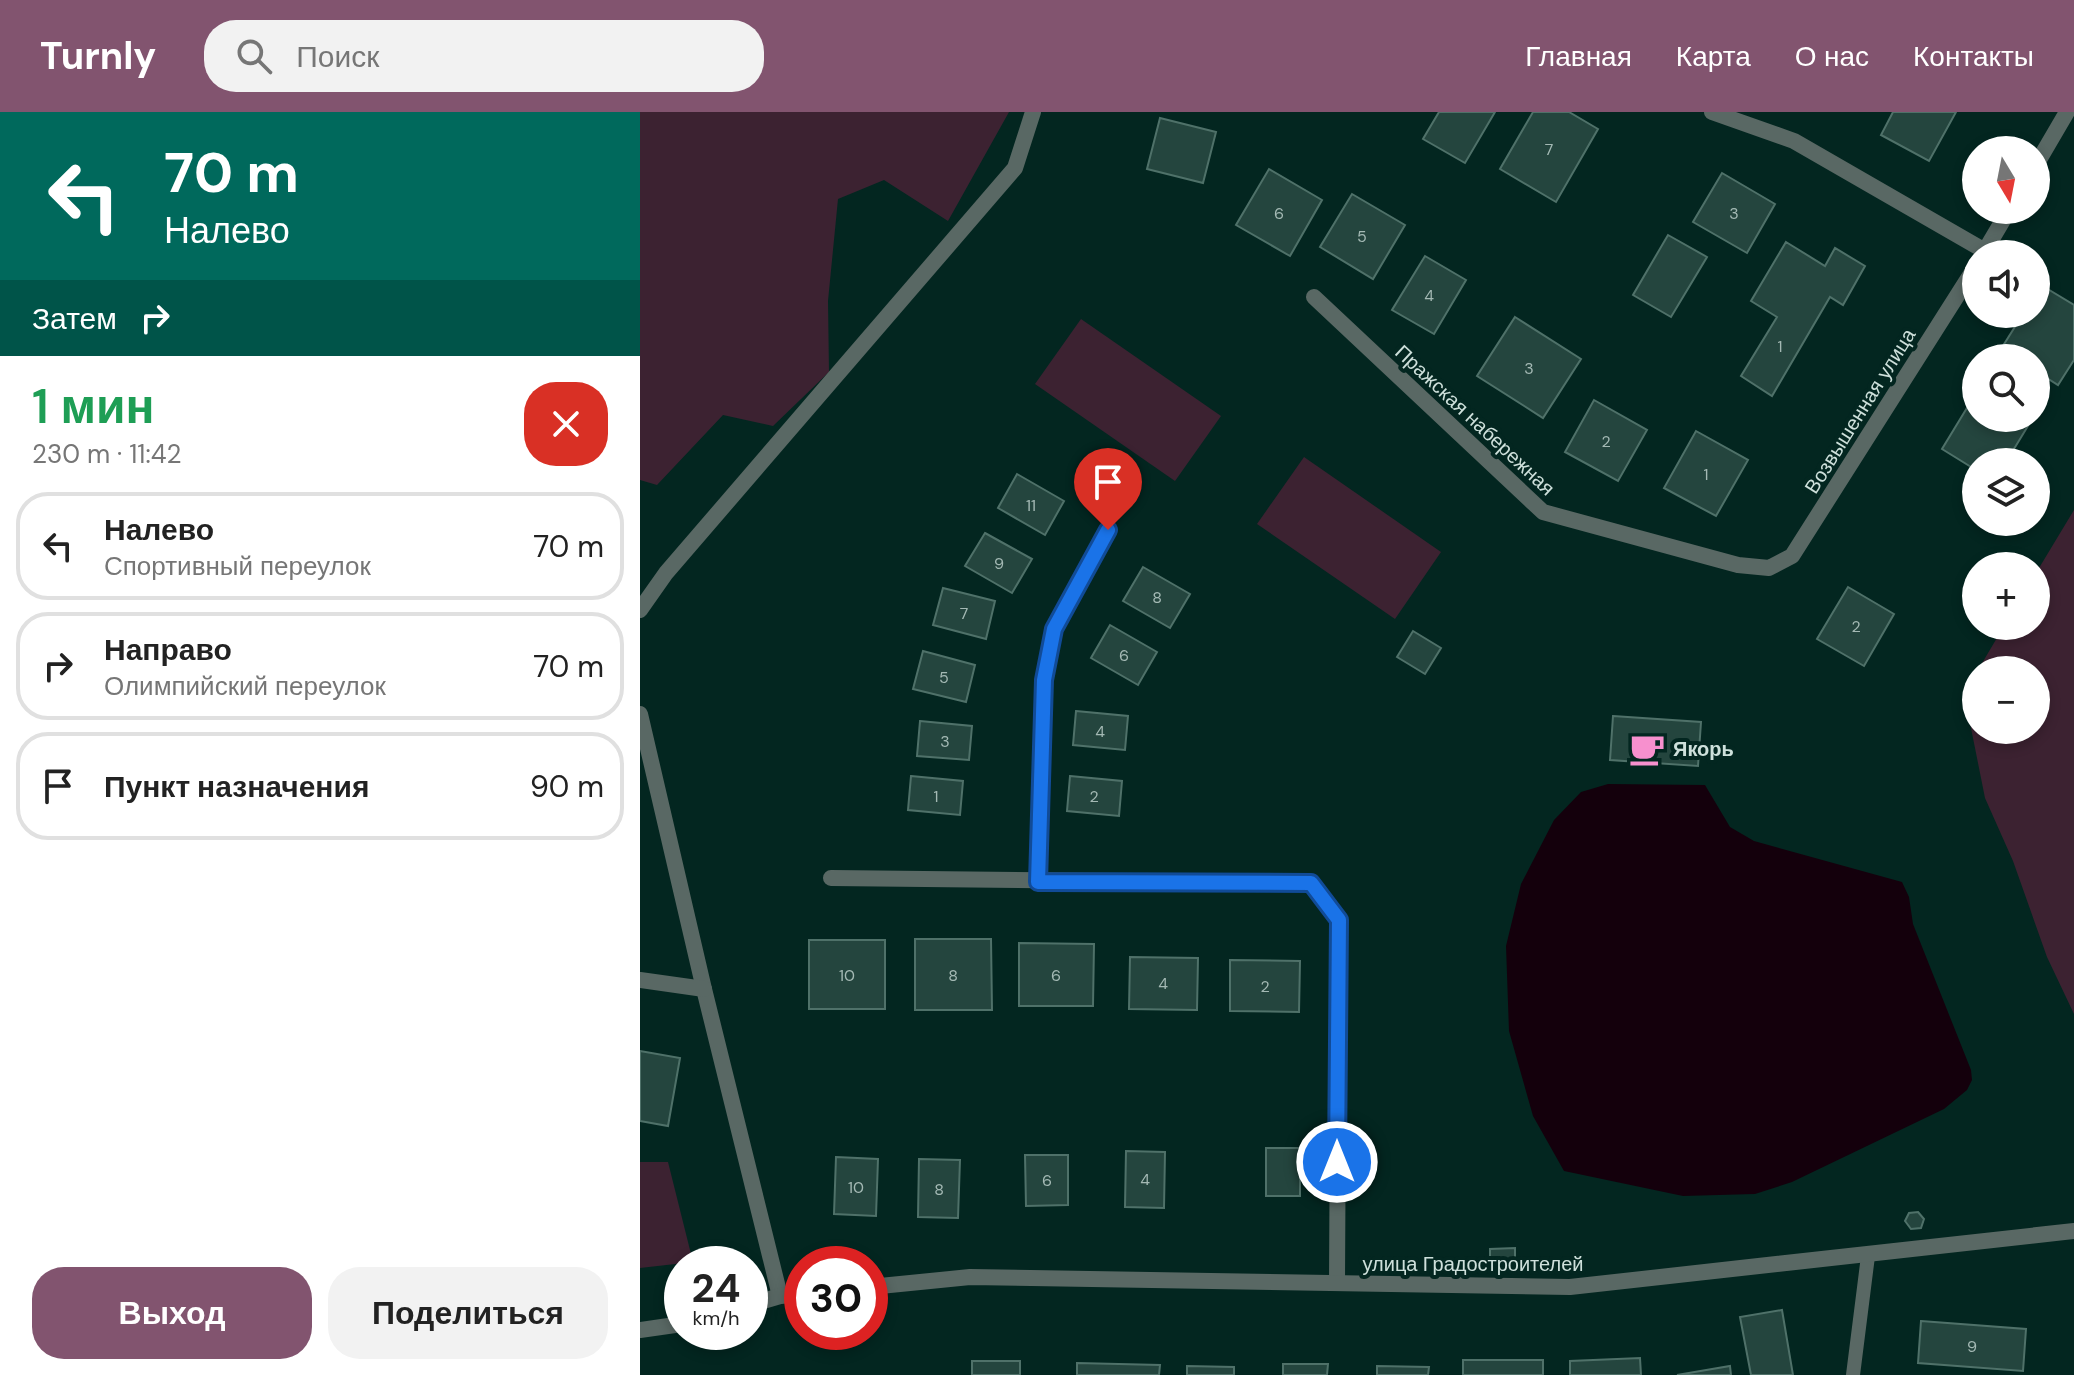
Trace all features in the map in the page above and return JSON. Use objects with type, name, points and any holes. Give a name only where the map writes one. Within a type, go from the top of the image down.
[{"type":"street","points":[[640,610],[666,573],[1015,168],[1033,112]]},
{"type":"street","points":[[1712,112],[1794,141],[1962,245]]},
{"type":"street","points":[[2050,141],[2067,112]]},
{"type":"street","name":"Возвышенная улица","points":[[1769,568],[1792,556],[1962,287]]},
{"type":"street","name":"Пражская набережная","points":[[1314,297],[1543,512],[1738,565],[1769,568]]},
{"type":"street","points":[[1038,882],[1044,680],[1054,629],[1108,530]]},
{"type":"street","points":[[640,714],[780,1296]]},
{"type":"street","points":[[831,878],[1311,883],[1339,920],[1337,1283]]},
{"type":"street","points":[[640,980],[704,989]]},
{"type":"street","name":"улица Градостроителей","points":[[888,1285],[970,1277],[1570,1287],[2074,1231]]},
{"type":"street","points":[[768,1300],[784,1296]]},
{"type":"street","points":[[640,1330],[664,1327]]},
{"type":"lane","points":[[1853,1375],[1868,1256]]},
{"type":"shaded area","points":[[640,112],[1009,112],[948,221],[884,180],[838,199],[828,301],[829,372],[773,426],[723,415],[657,485],[640,480]]},
{"type":"shaded area","points":[[1081,319],[1221,416],[1175,481],[1035,384]]},
{"type":"shaded area","points":[[1304,457],[1441,552],[1395,619],[1257,524]]},
{"type":"shaded area","points":[[2074,510],[2074,1014],[2047,957],[2013,861],[1985,798],[1974,744],[2050,744],[2050,656],[1986,656],[1996,640],[2050,640],[2049,552]]},
{"type":"shaded area","points":[[1608,784],[1705,785],[1730,827],[1754,841],[1902,882],[1909,897],[1913,924],[1971,1070],[1972,1080],[1967,1090],[1944,1109],[1792,1182],[1755,1194],[1683,1196],[1564,1171],[1533,1116],[1509,1031],[1506,946],[1521,884],[1554,820],[1581,792]]},
{"type":"shaded area","points":[[640,1162],[668,1162],[689,1246],[664,1246],[664,1265],[640,1268]]},
{"type":"building","points":[[1439,112],[1495,112],[1465,163],[1423,139]]},
{"type":"building","points":[[1533,112],[1569,112],[1598,129],[1556,202],[1500,169]]},
{"type":"building","points":[[1893,112],[1956,112],[1929,161],[1881,135]]},
{"type":"building","points":[[1160,118],[1216,132],[1203,183],[1147,169]]},
{"type":"building","points":[[1269,169],[1322,200],[1290,256],[1236,225]]},
{"type":"building","points":[[1722,173],[1775,204],[1747,253],[1693,222]]},
{"type":"building","points":[[1352,194],[1405,225],[1373,279],[1320,247]]},
{"type":"building","points":[[1668,235],[1707,257],[1671,317],[1633,295]]},
{"type":"building","points":[[1786,242],[1825,266],[1835,248],[1865,266],[1843,305],[1830,297],[1772,396],[1741,376],[1777,317],[1751,301]]},
{"type":"building","points":[[1425,256],[1466,280],[1434,334],[1392,310]]},
{"type":"building","points":[[2050,290],[2074,305],[2074,360],[2058,385],[2050,380],[2050,344],[2004,344],[2014,328],[2050,328]]},
{"type":"building","points":[[1515,317],[1581,359],[1543,418],[1477,376]]},
{"type":"building","points":[[1594,400],[1647,430],[1618,481],[1565,452]]},
{"type":"building","points":[[1962,416],[1962,432],[2024,432],[2015,448],[1962,448],[1962,461],[1942,449]]},
{"type":"building","points":[[1696,431],[1748,460],[1716,516],[1664,488]]},
{"type":"building","points":[[1017,474],[1064,501],[1045,535],[998,508]]},
{"type":"building","points":[[985,533],[1032,559],[1012,593],[965,566]]},
{"type":"building","points":[[1143,567],[1190,594],[1170,628],[1123,601]]},
{"type":"building","points":[[1848,587],[1894,614],[1864,666],[1817,639]]},
{"type":"building","points":[[943,588],[995,601],[986,639],[933,625]]},
{"type":"building","points":[[1110,625],[1157,652],[1138,685],[1091,658]]},
{"type":"building","points":[[1413,631],[1441,648],[1425,674],[1397,657]]},
{"type":"building","points":[[923,651],[975,665],[966,702],[913,689]]},
{"type":"building","points":[[1076,711],[1128,716],[1125,750],[1073,745]]},
{"type":"building","points":[[1613,716],[1701,722],[1698,766],[1610,760]]},
{"type":"building","points":[[920,721],[972,726],[969,760],[917,756]]},
{"type":"building","points":[[911,776],[963,781],[960,815],[908,810]]},
{"type":"building","points":[[1070,776],[1122,781],[1119,816],[1067,811]]},
{"type":"building","points":[[915,939],[991,939],[992,1010],[915,1010]]},
{"type":"building","points":[[809,940],[885,940],[885,1009],[809,1009]]},
{"type":"building","points":[[1019,943],[1094,944],[1093,1006],[1019,1006]]},
{"type":"building","points":[[1130,957],[1198,958],[1197,1010],[1129,1009]]},
{"type":"building","points":[[1230,960],[1300,961],[1299,1012],[1230,1011]]},
{"type":"building","points":[[640,1051],[680,1058],[668,1126],[640,1121]]},
{"type":"building","points":[[1266,1148],[1300,1148],[1300,1196],[1266,1196]]},
{"type":"building","points":[[1126,1151],[1165,1152],[1164,1208],[1125,1207]]},
{"type":"building","points":[[1025,1155],[1068,1155],[1068,1205],[1026,1206]]},
{"type":"building","points":[[836,1157],[878,1159],[876,1216],[834,1214]]},
{"type":"building","points":[[919,1159],[960,1160],[958,1218],[918,1217]]},
{"type":"building","points":[[1918,1212],[1924,1219],[1921,1228],[1911,1229],[1905,1221],[1909,1213]]},
{"type":"building","points":[[1515,1248],[1515,1265],[1490,1266],[1490,1249]]},
{"type":"building","points":[[1782,1310],[1793,1375],[1751,1375],[1740,1317]]},
{"type":"building","points":[[1921,1321],[2026,1329],[2023,1371],[1918,1363]]},
{"type":"building","points":[[1640,1358],[1641,1375],[1570,1375],[1570,1361]]},
{"type":"building","points":[[1463,1360],[1543,1360],[1543,1375],[1463,1375]]},
{"type":"building","points":[[972,1361],[1020,1361],[1020,1375],[972,1375]]},
{"type":"building","points":[[1077,1363],[1160,1365],[1159,1375],[1077,1375]]},
{"type":"building","points":[[1283,1364],[1328,1364],[1327,1375],[1283,1375]]},
{"type":"building","points":[[1187,1366],[1234,1367],[1234,1375],[1187,1375]]},
{"type":"building","points":[[1377,1366],[1429,1367],[1428,1375],[1377,1375]]},
{"type":"building","points":[[1730,1366],[1731,1375],[1677,1375]]},
{"type":"place","name":"Якорь","points":[[1647,749]]},
{"type":"route","points":[[1108,530],[1054,629],[1044,680],[1038,882],[1311,883],[1339,920],[1337,1162]]}]
